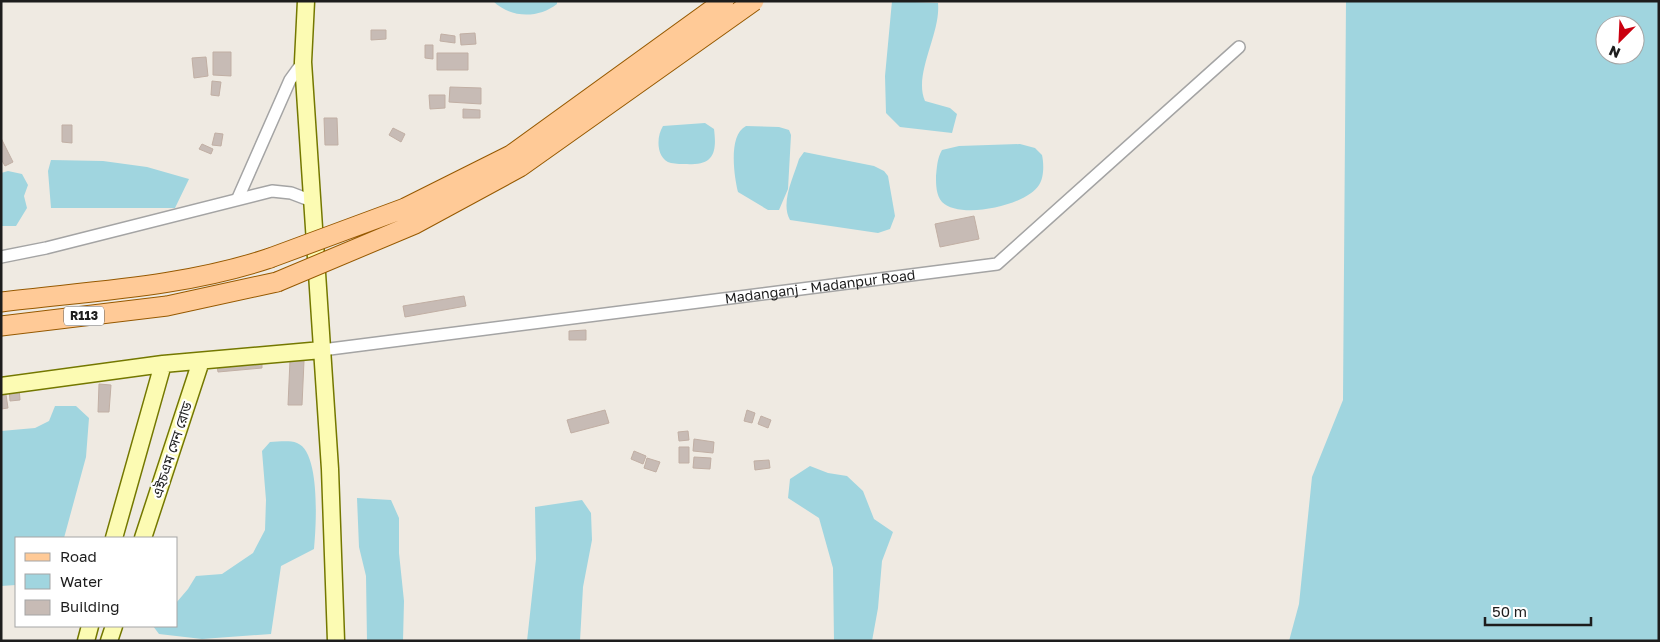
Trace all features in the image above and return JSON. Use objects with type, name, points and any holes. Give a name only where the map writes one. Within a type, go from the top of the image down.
[{"type":"main road","name":"R113","points":[[1,302],[165,283],[229,272],[405,208],[511,155],[724,1]]},
{"type":"main road","name":"R113","points":[[1,326],[167,306],[277,282],[414,224],[520,167],[754,1]]},
{"type":"street","points":[[306,1],[303,62],[322,350],[336,641]]},
{"type":"street","name":"Madanganj - Madanpur Road","points":[[322,350],[998,264],[1239,47]]},
{"type":"street","points":[[238,198],[290,80],[303,62]]},
{"type":"street","points":[[1,257],[46,248],[238,198],[272,191],[291,193],[312,201]]},
{"type":"street","points":[[1,386],[162,364],[322,350]]},
{"type":"street","name":"এইচএম সেন রোড","points":[[143,537],[201,361]]},
{"type":"street","points":[[114,537],[162,364]]},
{"type":"street","points":[[86,641],[90,627]]},
{"type":"street","points":[[109,641],[114,627]]},
{"type":"water","points":[[493,1],[557,1],[557,4],[541,12],[524,14],[508,11]]},
{"type":"water","points":[[892,1],[938,3],[936,28],[922,79],[922,90],[925,101],[950,108],[957,114],[952,133],[900,127],[886,113],[885,76]]},
{"type":"water","points":[[1346,1],[1659,1],[1659,641],[1289,641],[1299,604],[1312,477],[1343,400]]},
{"type":"water","points":[[705,123],[714,129],[715,137],[714,151],[708,160],[696,164],[677,164],[666,161],[662,157],[658,141],[663,126]]},
{"type":"water","points":[[746,126],[779,127],[789,130],[791,135],[788,189],[779,210],[768,210],[738,192],[734,166],[735,147],[740,131]]},
{"type":"water","points":[[1020,144],[1035,148],[1042,155],[1042,179],[1032,192],[1021,199],[1007,204],[977,210],[963,210],[942,202],[937,190],[936,176],[938,160],[942,150],[959,146]]},
{"type":"water","points":[[804,152],[874,166],[884,171],[888,176],[895,216],[890,229],[878,233],[790,220],[786,206],[787,198],[799,159]]},
{"type":"water","points":[[51,160],[103,161],[147,167],[189,179],[175,208],[51,208],[48,171]]},
{"type":"water","points":[[8,171],[22,174],[28,185],[24,196],[27,208],[16,226],[1,226],[1,173]]},
{"type":"water","points":[[55,406],[76,406],[89,418],[86,457],[64,537],[15,537],[15,585],[1,586],[1,431],[35,428],[49,421]]},
{"type":"water","points":[[287,441],[297,443],[305,449],[310,460],[313,475],[316,509],[314,549],[281,566],[271,634],[202,639],[159,634],[154,627],[178,627],[178,601],[196,576],[222,574],[253,553],[265,530],[266,500],[262,451],[270,442]]},
{"type":"water","points":[[810,466],[828,473],[847,476],[863,491],[874,519],[893,532],[882,561],[878,608],[872,641],[834,641],[833,568],[819,518],[788,498],[790,479]]},
{"type":"water","points":[[357,498],[391,500],[399,518],[399,553],[404,601],[403,641],[367,641],[366,576],[359,547]]},
{"type":"water","points":[[582,500],[591,513],[592,540],[583,587],[580,641],[527,641],[536,559],[535,507]]},
{"type":"building","points":[[371,30],[386,30],[386,39],[371,40]]},
{"type":"building","points":[[475,33],[476,44],[461,45],[460,34]]},
{"type":"building","points":[[441,34],[455,36],[455,43],[440,41]]},
{"type":"building","points":[[425,45],[433,45],[433,59],[425,58]]},
{"type":"building","points":[[213,52],[231,52],[231,76],[213,75]]},
{"type":"building","points":[[437,53],[468,53],[468,70],[437,70]]},
{"type":"building","points":[[206,57],[208,76],[194,78],[192,58]]},
{"type":"building","points":[[212,81],[221,82],[219,96],[211,95]]},
{"type":"building","points":[[450,87],[481,88],[481,104],[449,102]]},
{"type":"building","points":[[429,95],[445,95],[445,108],[430,109]]},
{"type":"building","points":[[463,109],[480,110],[480,118],[463,118]]},
{"type":"building","points":[[324,118],[337,118],[338,145],[325,145]]},
{"type":"building","points":[[62,125],[72,125],[72,143],[62,142]]},
{"type":"building","points":[[393,128],[405,134],[401,142],[389,135]]},
{"type":"building","points":[[215,133],[223,134],[221,146],[212,145]]},
{"type":"building","points":[[1,138],[13,162],[5,166],[1,159]]},
{"type":"building","points":[[202,144],[213,149],[211,154],[199,149]]},
{"type":"building","points":[[974,216],[979,239],[940,247],[935,224]]},
{"type":"building","points":[[464,296],[466,306],[405,317],[403,306]]},
{"type":"building","points":[[586,330],[586,340],[569,340],[569,331]]},
{"type":"building","points":[[290,360],[304,361],[302,405],[288,405]]},
{"type":"building","points":[[262,362],[262,368],[218,372],[217,366]]},
{"type":"building","points":[[99,384],[111,385],[109,412],[98,412]]},
{"type":"building","points":[[19,387],[20,400],[10,401],[9,388]]},
{"type":"building","points":[[5,388],[8,408],[1,409],[1,389]]},
{"type":"building","points":[[605,410],[609,423],[571,433],[567,420]]},
{"type":"building","points":[[747,410],[755,413],[752,423],[744,421]]},
{"type":"building","points":[[761,416],[771,420],[768,428],[758,424]]},
{"type":"building","points":[[688,431],[689,440],[679,441],[678,432]]},
{"type":"building","points":[[694,439],[714,442],[713,453],[693,451]]},
{"type":"building","points":[[679,447],[689,447],[689,463],[679,463]]},
{"type":"building","points":[[634,451],[646,456],[643,464],[631,459]]},
{"type":"building","points":[[694,457],[711,458],[710,469],[693,468]]},
{"type":"building","points":[[647,458],[660,462],[656,472],[644,468]]},
{"type":"building","points":[[769,460],[770,468],[755,470],[754,461]]}]
